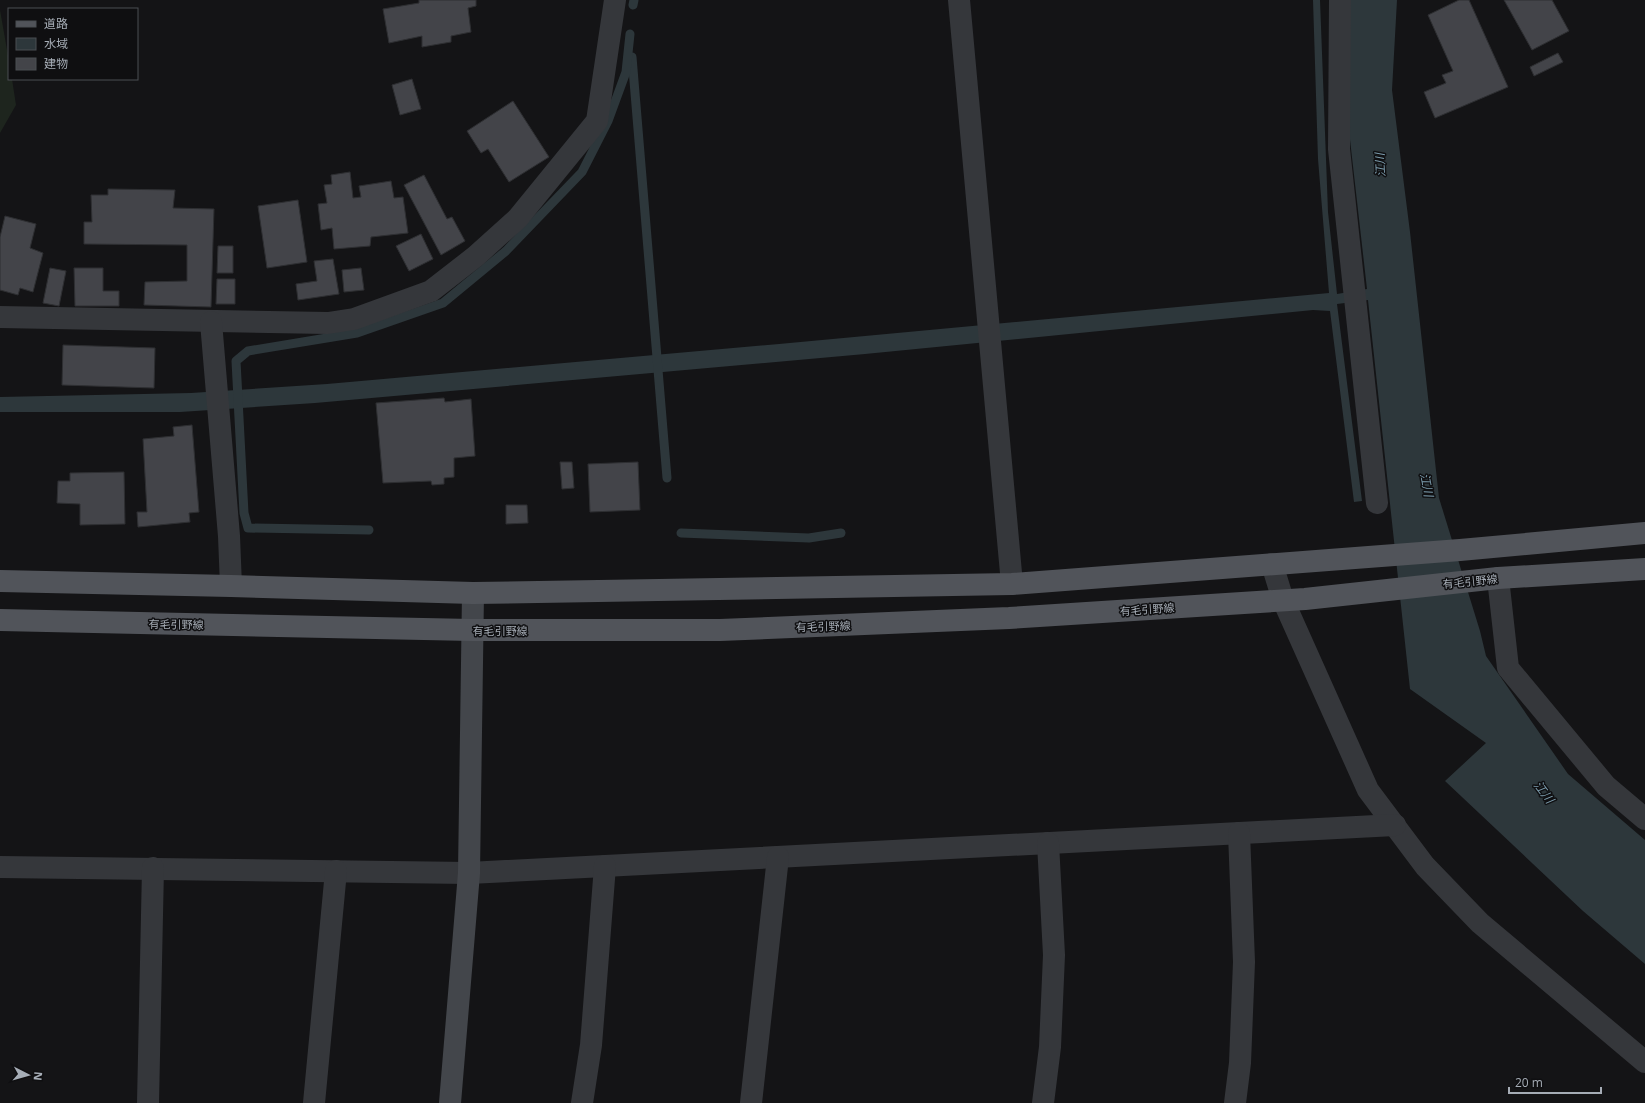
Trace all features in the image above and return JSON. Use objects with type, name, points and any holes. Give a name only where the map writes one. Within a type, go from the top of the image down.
[{"type":"main road","points":[[0,582],[231,586],[473,593],[1012,584],[1460,550],[1645,532]]},
{"type":"main road","name":"有毛引野線","points":[[0,620],[472,630],[712,630],[1009,618],[1305,599],[1498,578],[1645,569]]},
{"type":"street","points":[[0,317],[328,323],[354,319],[431,291],[476,256],[518,218],[596,121],[615,0]]},
{"type":"street","points":[[959,0],[1012,584]]},
{"type":"street","points":[[1340,0],[1339,149],[1377,503]]},
{"type":"street","points":[[211,322],[229,536],[231,586]]},
{"type":"street","points":[[1282,563],[1283,600],[1368,790],[1425,866],[1480,923],[1645,1062]]},
{"type":"street","points":[[1498,578],[1508,668],[1606,786],[1645,819]]},
{"type":"street","points":[[450,1103],[469,873],[473,593]]},
{"type":"street","points":[[0,867],[469,873],[1395,825]]},
{"type":"street","points":[[1235,1103],[1240,1063],[1244,962],[1239,833]]},
{"type":"street","points":[[1043,1103],[1050,1047],[1054,955],[1048,843]]},
{"type":"street","points":[[751,1103],[778,857]]},
{"type":"street","points":[[582,1103],[590,1045],[605,866]]},
{"type":"street","points":[[148,1103],[153,868]]},
{"type":"street","points":[[314,1103],[336,871]]},
{"type":"shaded area","points":[[0,10],[8,55],[8,80],[12,80],[16,105],[0,133]]},
{"type":"water","name":"江川","points":[[1313,0],[1320,0],[1328,212],[1337,294],[1367,289],[1348,122],[1350,0],[1397,0],[1392,90],[1410,232],[1439,498],[1480,631],[1486,656],[1568,774],[1645,840],[1645,964],[1583,911],[1445,781],[1486,743],[1410,689],[1368,300],[1337,304],[1362,501],[1354,502],[1330,311],[1313,310],[865,354],[315,403],[180,412],[0,412],[0,397],[191,393],[327,384],[1329,293],[1318,159]]},
{"type":"building","points":[[419,0],[476,0],[476,6],[468,8],[471,32],[451,36],[451,42],[422,47],[422,36],[389,43],[383,9],[419,3]]},
{"type":"building","points":[[1459,0],[1469,0],[1508,87],[1435,118],[1424,92],[1446,83],[1442,75],[1453,71],[1428,15]]},
{"type":"building","points":[[1504,0],[1552,0],[1569,31],[1532,50]]},
{"type":"building","points":[[1558,53],[1563,62],[1534,76],[1530,67]]},
{"type":"building","points":[[412,79],[421,109],[400,115],[392,85]]},
{"type":"building","points":[[513,101],[549,157],[509,182],[488,149],[481,153],[467,131]]},
{"type":"building","points":[[350,172],[353,198],[361,197],[359,186],[391,181],[394,198],[403,197],[408,233],[371,237],[370,246],[334,249],[332,228],[321,230],[318,204],[327,203],[324,185],[332,184],[331,175]]},
{"type":"building","points":[[424,175],[447,219],[452,217],[465,241],[441,255],[404,185]]},
{"type":"building","points":[[108,189],[175,190],[173,208],[214,209],[211,307],[144,305],[145,282],[187,281],[187,245],[84,244],[84,222],[92,222],[91,195],[108,195]]},
{"type":"building","points":[[298,200],[307,262],[267,268],[258,206]]},
{"type":"building","points":[[5,216],[36,224],[30,248],[43,253],[33,292],[20,288],[18,295],[0,290],[0,237]]},
{"type":"building","points":[[421,234],[433,259],[409,271],[396,246]]},
{"type":"building","points":[[218,246],[233,246],[233,273],[217,273]]},
{"type":"building","points":[[333,259],[339,294],[298,300],[296,284],[317,281],[314,261]]},
{"type":"building","points":[[50,268],[66,271],[59,306],[43,303]]},
{"type":"building","points":[[74,268],[103,268],[103,291],[119,291],[119,306],[75,306]]},
{"type":"building","points":[[361,268],[364,290],[344,292],[342,270]]},
{"type":"building","points":[[217,279],[235,279],[235,304],[216,304]]},
{"type":"building","points":[[63,345],[155,348],[154,388],[62,385]]},
{"type":"building","points":[[444,398],[445,402],[471,399],[475,456],[454,458],[454,477],[444,478],[444,484],[432,485],[431,481],[383,483],[376,403]]},
{"type":"building","points":[[192,425],[199,512],[189,513],[190,522],[138,527],[137,512],[147,512],[143,439],[174,436],[173,427]]},
{"type":"building","points":[[560,462],[572,462],[574,488],[562,489]]},
{"type":"building","points":[[638,462],[640,510],[590,512],[588,464]]},
{"type":"building","points":[[124,472],[125,524],[80,525],[80,504],[57,503],[58,481],[70,481],[70,473]]},
{"type":"building","points":[[506,505],[527,505],[528,523],[506,524]]},
{"type":"waterway","points":[[633,5],[634,0]]},
{"type":"waterway","points":[[369,530],[248,528],[244,513],[236,361],[248,351],[357,333],[443,303],[506,251],[582,172],[608,121],[626,72],[630,34]]},
{"type":"waterway","points":[[632,57],[667,478]]},
{"type":"waterway","points":[[681,533],[809,538],[841,533]]}]
